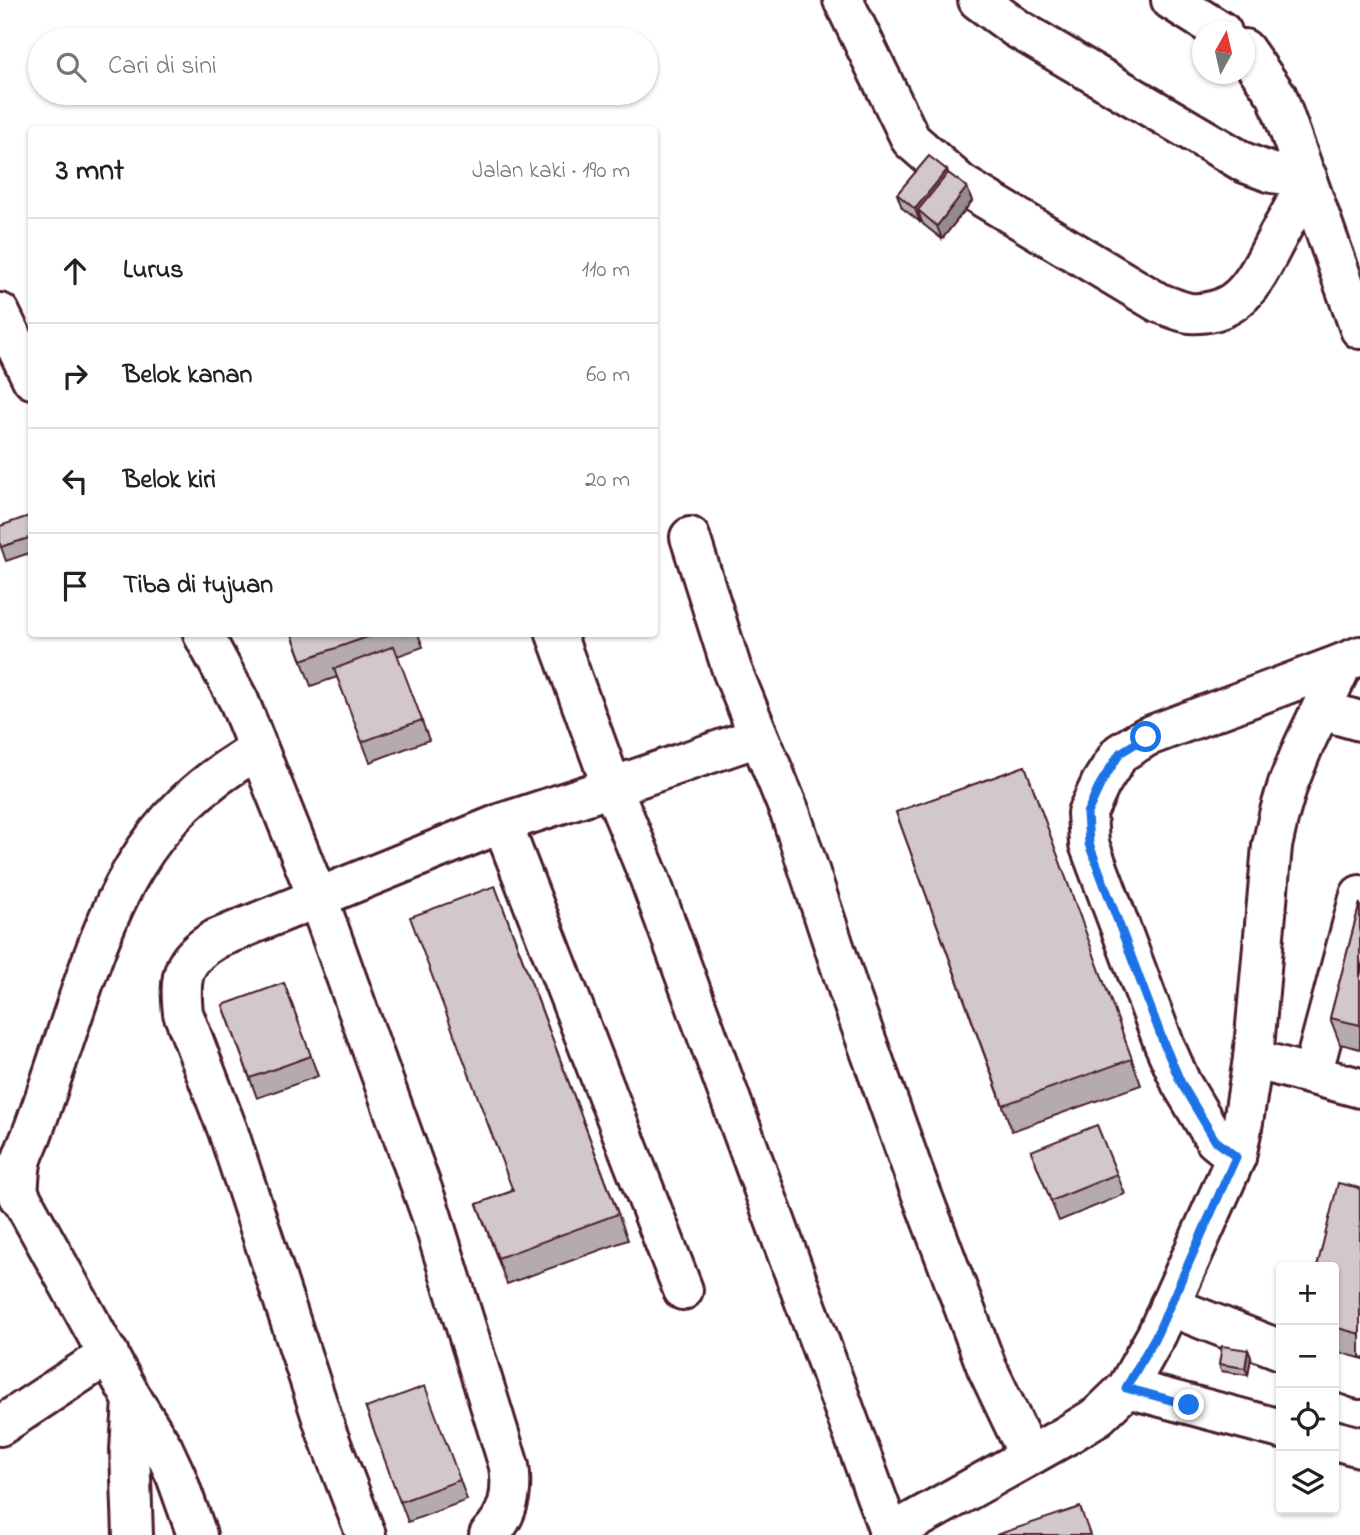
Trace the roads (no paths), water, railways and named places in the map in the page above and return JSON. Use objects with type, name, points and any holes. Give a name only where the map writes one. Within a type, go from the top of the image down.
[{"type":"lane","points":[[843,0],[911,140],[961,184],[1159,303],[1189,313],[1216,311],[1242,297],[1262,270],[1307,177]]},
{"type":"lane","points":[[978,0],[1016,28],[1245,163],[1272,173],[1307,177]]},
{"type":"lane","points":[[1171,0],[1204,21]]},
{"type":"lane","points":[[1255,65],[1277,96],[1360,329]]},
{"type":"lane","points":[[0,313],[28,371]]},
{"type":"lane","points":[[690,537],[732,670],[791,815],[849,992],[987,1368],[1029,1456]]},
{"type":"lane","points":[[205,637],[239,701],[317,896],[431,1214],[509,1466],[512,1487],[508,1505],[502,1521],[489,1535]]},
{"type":"lane","points":[[557,637],[612,787],[649,877],[889,1534],[981,1485],[1098,1416],[1126,1388],[1157,1334],[1236,1157],[1253,1059],[1272,846],[1288,784],[1321,710],[1351,659]]},
{"type":"lane","points":[[1236,1157],[1215,1140],[1198,1115],[1164,1044],[1089,844],[1087,813],[1101,783],[1120,753],[1146,737],[1351,659]]},
{"type":"lane","points":[[1321,710],[1360,721]]},
{"type":"lane","points":[[366,1535],[327,1433],[228,1131],[183,1013],[181,998],[184,973],[194,953],[216,939],[317,896],[502,823],[758,737]]},
{"type":"lane","points":[[18,1196],[22,1159],[87,971],[110,911],[133,867],[177,811],[226,768],[257,750]]},
{"type":"lane","points":[[502,823],[683,1290]]},
{"type":"lane","points":[[1312,1075],[1360,895]]},
{"type":"lane","points":[[1253,1059],[1360,1088]]},
{"type":"lane","points":[[0,1159],[18,1196],[133,1400],[163,1448],[197,1535]]},
{"type":"lane","points":[[1169,1306],[1276,1348]]},
{"type":"lane","points":[[0,1426],[109,1354]]},
{"type":"lane","points":[[1339,1372],[1360,1379]]},
{"type":"lane","points":[[1126,1388],[1276,1428]]},
{"type":"lane","points":[[133,1400],[130,1450],[133,1535]]},
{"type":"lane","points":[[1339,1441],[1360,1447]]}]
